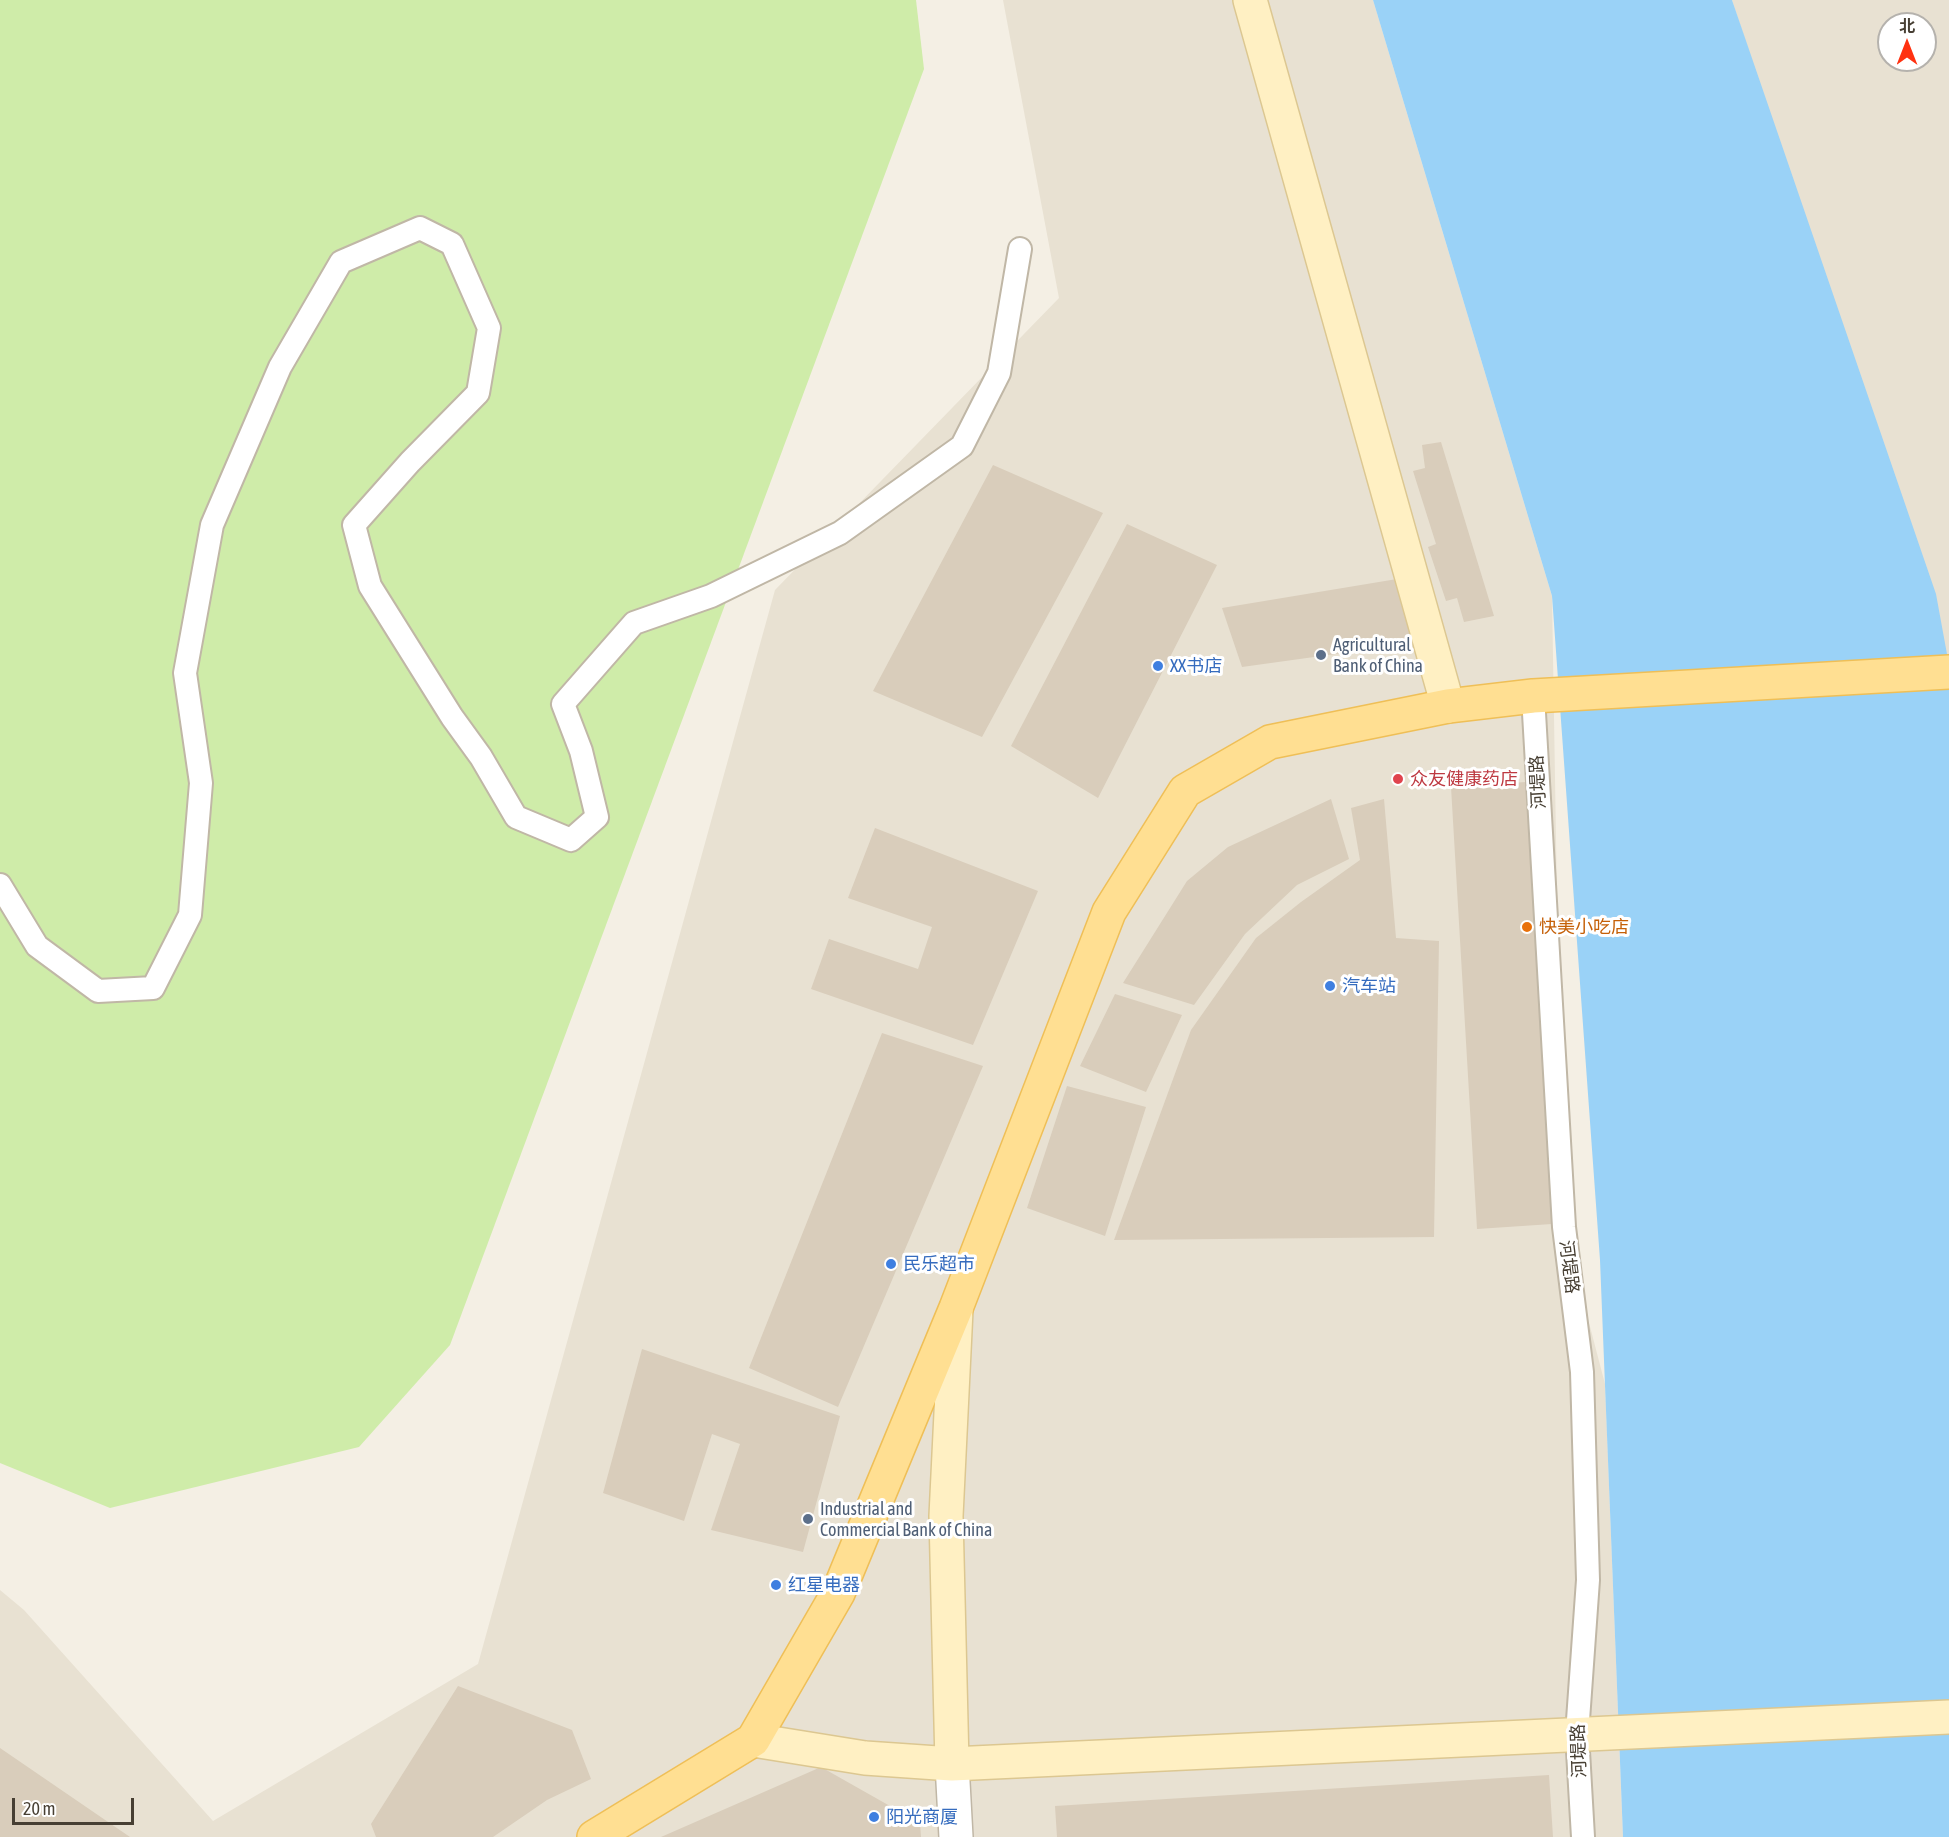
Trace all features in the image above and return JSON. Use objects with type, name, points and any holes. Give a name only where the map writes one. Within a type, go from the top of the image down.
[{"type":"main road","points":[[594,1837],[753,1740],[838,1593],[956,1308],[1108,912],[1185,791],[1270,742],[1448,706],[1533,696],[1949,672]]},
{"type":"street","points":[[1250,0],[1448,706]]},
{"type":"street","points":[[956,1308],[946,1516],[956,1837]]},
{"type":"street","points":[[753,1740],[865,1758],[952,1764],[1949,1717]]},
{"type":"lane","points":[[0,885],[37,946],[98,991],[153,988],[190,915],[201,783],[185,673],[212,525],[280,367],[341,262],[420,228],[452,244],[489,328],[478,393],[410,462],[354,525],[370,586],[452,717],[481,757],[516,817],[571,840],[597,817],[581,751],[563,704],[634,623],[711,596],[840,533],[962,446],[999,373],[1020,249]]},
{"type":"lane","name":"河堤路","points":[[1533,696],[1564,1227],[1582,1372],[1588,1580],[1577,1734],[1583,1837]]},
{"type":"shaded area","points":[[1003,0],[1373,0],[1552,596],[1562,1203],[1564,1227],[1605,1384],[1623,1837],[0,1837],[0,1590],[24,1610],[213,1821],[478,1664],[775,590],[1059,298]]},
{"type":"shaded area","points":[[1732,0],[1949,0],[1949,665]]},
{"type":"green space","points":[[0,0],[916,0],[924,69],[450,1345],[359,1447],[110,1508],[0,1463]]},
{"type":"water","points":[[1373,0],[1732,0],[1936,594],[1949,665],[1949,1837],[1623,1837],[1600,1260],[1552,596]]},
{"type":"building","points":[[1441,442],[1494,616],[1464,622],[1457,598],[1446,601],[1428,547],[1436,544],[1413,471],[1425,468],[1422,445]]},
{"type":"building","points":[[993,465],[1103,513],[982,737],[873,691]]},
{"type":"building","points":[[1127,524],[1217,565],[1098,798],[1011,746]]},
{"type":"building","points":[[1397,579],[1415,643],[1242,667],[1222,608]]},
{"type":"building","points":[[1526,782],[1552,1224],[1477,1229],[1451,787]]},
{"type":"building","points":[[1331,799],[1349,859],[1297,885],[1245,934],[1194,1005],[1123,983],[1187,881],[1228,847]]},
{"type":"building","name":"汽车站","points":[[1384,799],[1396,938],[1439,941],[1434,1237],[1114,1240],[1191,1030],[1256,938],[1301,902],[1360,860],[1351,808]]},
{"type":"building","points":[[875,828],[1038,891],[973,1045],[811,989],[829,939],[918,969],[932,927],[848,898]]},
{"type":"building","points":[[1115,994],[1182,1015],[1146,1092],[1080,1066]]},
{"type":"building","points":[[882,1033],[983,1066],[838,1407],[749,1368]]},
{"type":"building","points":[[1067,1086],[1146,1107],[1105,1236],[1027,1208]]},
{"type":"building","points":[[642,1349],[840,1416],[803,1552],[711,1530],[740,1444],[712,1434],[684,1521],[603,1493]]},
{"type":"building","points":[[458,1686],[572,1730],[591,1779],[547,1800],[493,1837],[376,1837],[371,1824]]},
{"type":"building","points":[[0,1748],[130,1837],[0,1837]]},
{"type":"building","points":[[821,1767],[920,1823],[921,1837],[661,1837]]},
{"type":"building","points":[[1549,1775],[1553,1837],[1057,1837],[1055,1806]]},
{"type":"place","name":"Agricultural Bank of China","points":[[1321,655]]},
{"type":"place","name":"XX书店","points":[[1158,666]]},
{"type":"place","name":"众友健康药店","points":[[1398,779]]},
{"type":"place","name":"快美小吃店","points":[[1527,927]]},
{"type":"place","name":"汽车站","points":[[1330,986]]},
{"type":"place","name":"民乐超市","points":[[891,1264]]},
{"type":"place","name":"Industrial and Commercial Bank of China","points":[[808,1519]]},
{"type":"place","name":"红星电器","points":[[776,1585]]},
{"type":"place","name":"阳光商厦","points":[[874,1817]]}]
